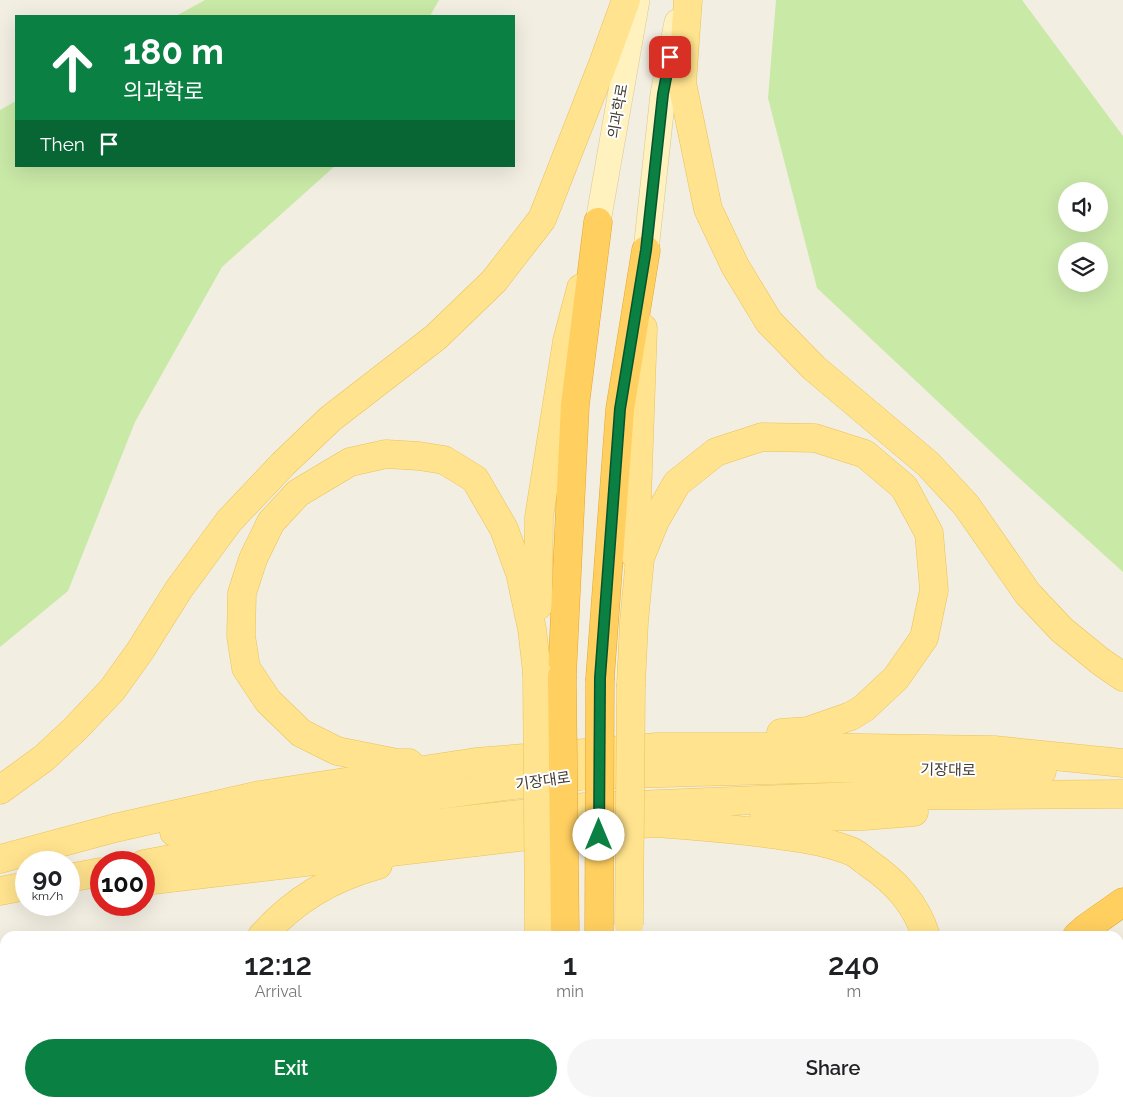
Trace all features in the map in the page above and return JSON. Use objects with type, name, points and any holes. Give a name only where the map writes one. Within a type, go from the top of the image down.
[{"type":"highway","points":[[549,931],[550,674],[575,405],[598,222]]},
{"type":"highway","points":[[599,931],[600,678],[620,409],[646,250]]},
{"type":"highway","points":[[1083,931],[1123,902]]},
{"type":"main road","points":[[0,790],[44,758],[112,690],[140,651],[179,589],[229,521],[270,478],[330,419],[436,337],[494,281],[542,219],[601,71],[626,0]]},
{"type":"main road","points":[[688,0],[682,83],[708,209],[735,266],[769,322],[814,368],[928,464],[966,505],[1028,594],[1062,630],[1100,662],[1123,677]]},
{"type":"main road","points":[[629,931],[631,684],[637,454],[646,250]]},
{"type":"main road","points":[[0,859],[114,828],[260,795],[476,762],[657,747],[724,738],[808,731],[852,716],[864,708],[896,678],[924,638],[934,590],[929,533],[904,487],[865,454],[815,438],[762,437],[716,452],[677,483],[656,521],[640,558],[631,684]]},
{"type":"main road","points":[[476,762],[396,763],[337,751],[301,733],[268,701],[246,668],[241,636],[242,593],[252,559],[271,522],[298,493],[350,462],[386,454],[444,460],[476,479],[504,529],[520,572],[532,629],[550,674]]},
{"type":"main road","points":[[657,747],[994,750],[1123,764]]},
{"type":"main road","name":"기장대로","points":[[0,866],[201,827],[588,775],[851,768],[1123,773]]},
{"type":"main road","name":"기장대로","points":[[155,862],[256,844],[584,807],[856,796],[1123,796]]},
{"type":"main road","points":[[155,880],[613,826],[703,820],[864,816],[1123,796]]},
{"type":"main road","points":[[657,823],[745,830],[788,836],[820,841],[854,853],[900,888],[909,900],[925,931]]},
{"type":"main road","points":[[266,931],[304,897],[326,884],[362,869],[454,845]]},
{"type":"main road","points":[[0,891],[15,888]]},
{"type":"main road","points":[[0,897],[15,895]]},
{"type":"street","name":"의과학로","points":[[598,222],[637,0]]},
{"type":"street","points":[[646,250],[663,94],[681,0]]},
{"type":"green space","points":[[205,0],[439,0],[431,15],[178,15]]},
{"type":"green space","points":[[776,0],[1022,0],[1123,136],[1123,572],[1018,477],[817,288],[768,98]]},
{"type":"green space","points":[[15,102],[15,167],[334,167],[222,267],[135,422],[68,591],[0,647],[0,110]]},
{"type":"route","points":[[599,835],[600,678],[620,409],[646,250],[663,94],[670,57]]}]
